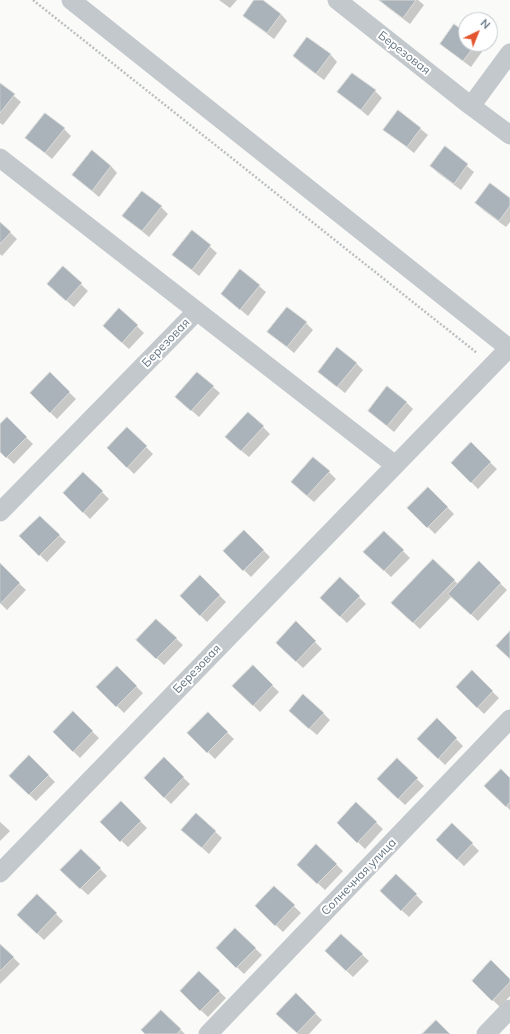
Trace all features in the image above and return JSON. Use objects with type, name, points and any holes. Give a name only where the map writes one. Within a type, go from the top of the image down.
[{"type":"street","points":[[71,0],[509,349]]},
{"type":"street","name":"Березовая","points":[[338,0],[471,106],[510,135]]},
{"type":"street","points":[[471,106],[510,53]]},
{"type":"street","name":"Березовая","points":[[0,158],[395,465]]},
{"type":"street","name":"Березовая","points":[[0,512],[197,311]]},
{"type":"street","name":"Березовая","points":[[0,873],[509,349]]},
{"type":"street","name":"Солнечная улица","points":[[208,1034],[510,719]]},
{"type":"street","points":[[486,1034],[510,1009]]},
{"type":"path","points":[[33,0],[493,365]]},
{"type":"building","points":[[254,0],[263,0],[281,14],[267,33],[243,16]]},
{"type":"building","points":[[379,0],[416,0],[403,18]]},
{"type":"building","points":[[454,24],[458,27],[458,52],[470,52],[463,61],[440,44]]},
{"type":"building","points":[[307,37],[331,54],[316,74],[293,56]]},
{"type":"building","points":[[352,73],[376,90],[361,110],[337,92]]},
{"type":"building","points":[[0,83],[15,94],[0,113]]},
{"type":"building","points":[[398,110],[421,128],[407,147],[383,130]]},
{"type":"building","points":[[45,113],[65,128],[45,153],[25,138]]},
{"type":"building","points":[[445,146],[468,164],[454,184],[430,166]]},
{"type":"building","points":[[92,150],[111,166],[92,191],[72,175]]},
{"type":"building","points":[[490,183],[510,198],[510,206],[499,221],[475,203]]},
{"type":"building","points":[[142,191],[162,206],[142,231],[122,216]]},
{"type":"building","points":[[0,222],[11,232],[0,244]]},
{"type":"building","points":[[192,230],[211,245],[192,270],[172,255]]},
{"type":"building","points":[[63,266],[82,283],[66,301],[47,284]]},
{"type":"building","points":[[240,269],[260,285],[240,310],[221,294]]},
{"type":"building","points":[[287,307],[307,322],[287,347],[267,332]]},
{"type":"building","points":[[119,308],[138,325],[122,343],[103,326]]},
{"type":"building","points":[[337,347],[357,363],[337,387],[318,372]]},
{"type":"building","points":[[50,372],[70,392],[50,413],[30,393]]},
{"type":"building","points":[[197,372],[214,386],[191,411],[175,397]]},
{"type":"building","points":[[387,386],[407,402],[387,426],[368,411]]},
{"type":"building","points":[[248,412],[264,426],[241,451],[225,437]]},
{"type":"building","points":[[7,417],[27,437],[6,458],[0,452],[0,424]]},
{"type":"building","points":[[127,427],[147,446],[127,468],[107,448]]},
{"type":"building","points":[[471,442],[491,462],[471,483],[451,463]]},
{"type":"building","points":[[313,457],[330,471],[307,496],[291,482]]},
{"type":"building","points":[[83,472],[103,491],[83,513],[63,493]]},
{"type":"building","points":[[428,487],[448,507],[427,528],[407,508]]},
{"type":"building","points":[[40,516],[60,535],[39,556],[19,536]]},
{"type":"building","points":[[244,530],[264,550],[243,571],[223,551]]},
{"type":"building","points":[[384,531],[404,550],[384,571],[363,552]]},
{"type":"building","points":[[433,559],[455,580],[413,623],[391,603]]},
{"type":"building","points":[[479,561],[501,583],[471,615],[448,594]]},
{"type":"building","points":[[0,563],[20,583],[0,604]]},
{"type":"building","points":[[200,575],[220,595],[200,616],[180,596]]},
{"type":"building","points":[[340,577],[360,596],[340,617],[320,598]]},
{"type":"building","points":[[156,619],[177,638],[156,659],[136,640]]},
{"type":"building","points":[[296,621],[316,641],[296,662],[276,643]]},
{"type":"building","points":[[510,631],[510,659],[496,646]]},
{"type":"building","points":[[253,665],[273,685],[253,706],[232,686]]},
{"type":"building","points":[[117,666],[137,686],[116,707],[96,687]]},
{"type":"building","points":[[472,670],[493,691],[477,708],[456,687]]},
{"type":"building","points":[[303,694],[324,713],[309,729],[289,711]]},
{"type":"building","points":[[73,711],[93,731],[73,752],[53,732]]},
{"type":"building","points":[[208,712],[228,732],[207,753],[187,733]]},
{"type":"building","points":[[437,718],[457,738],[438,759],[417,739]]},
{"type":"building","points":[[29,755],[49,775],[29,795],[9,776]]},
{"type":"building","points":[[164,757],[184,777],[164,798],[144,778]]},
{"type":"building","points":[[397,758],[418,778],[398,799],[377,779]]},
{"type":"building","points":[[501,769],[510,778],[510,802],[506,807],[484,786]]},
{"type":"building","points":[[121,801],[141,821],[120,842],[100,822]]},
{"type":"building","points":[[356,802],[377,822],[357,843],[337,823]]},
{"type":"building","points":[[196,813],[216,831],[202,848],[181,830]]},
{"type":"building","points":[[452,823],[473,843],[457,860],[436,840]]},
{"type":"building","points":[[316,844],[337,864],[317,884],[297,865]]},
{"type":"building","points":[[81,849],[101,868],[80,889],[60,870]]},
{"type":"building","points":[[396,874],[417,894],[401,911],[380,891]]},
{"type":"building","points":[[274,886],[295,905],[275,926],[255,906]]},
{"type":"building","points":[[37,894],[57,913],[37,934],[17,915]]},
{"type":"building","points":[[235,928],[256,948],[236,968],[216,948]]},
{"type":"building","points":[[341,934],[363,954],[346,971],[325,951]]},
{"type":"building","points":[[0,944],[14,957],[0,971]]},
{"type":"building","points":[[491,960],[510,979],[510,982],[492,1001],[472,981]]},
{"type":"building","points":[[199,971],[220,991],[200,1011],[180,991]]},
{"type":"building","points":[[296,993],[316,1013],[297,1033],[276,1014]]},
{"type":"building","points":[[161,1010],[181,1029],[177,1034],[145,1034],[141,1030]]},
{"type":"building","points":[[436,1020],[450,1034],[422,1034]]}]
